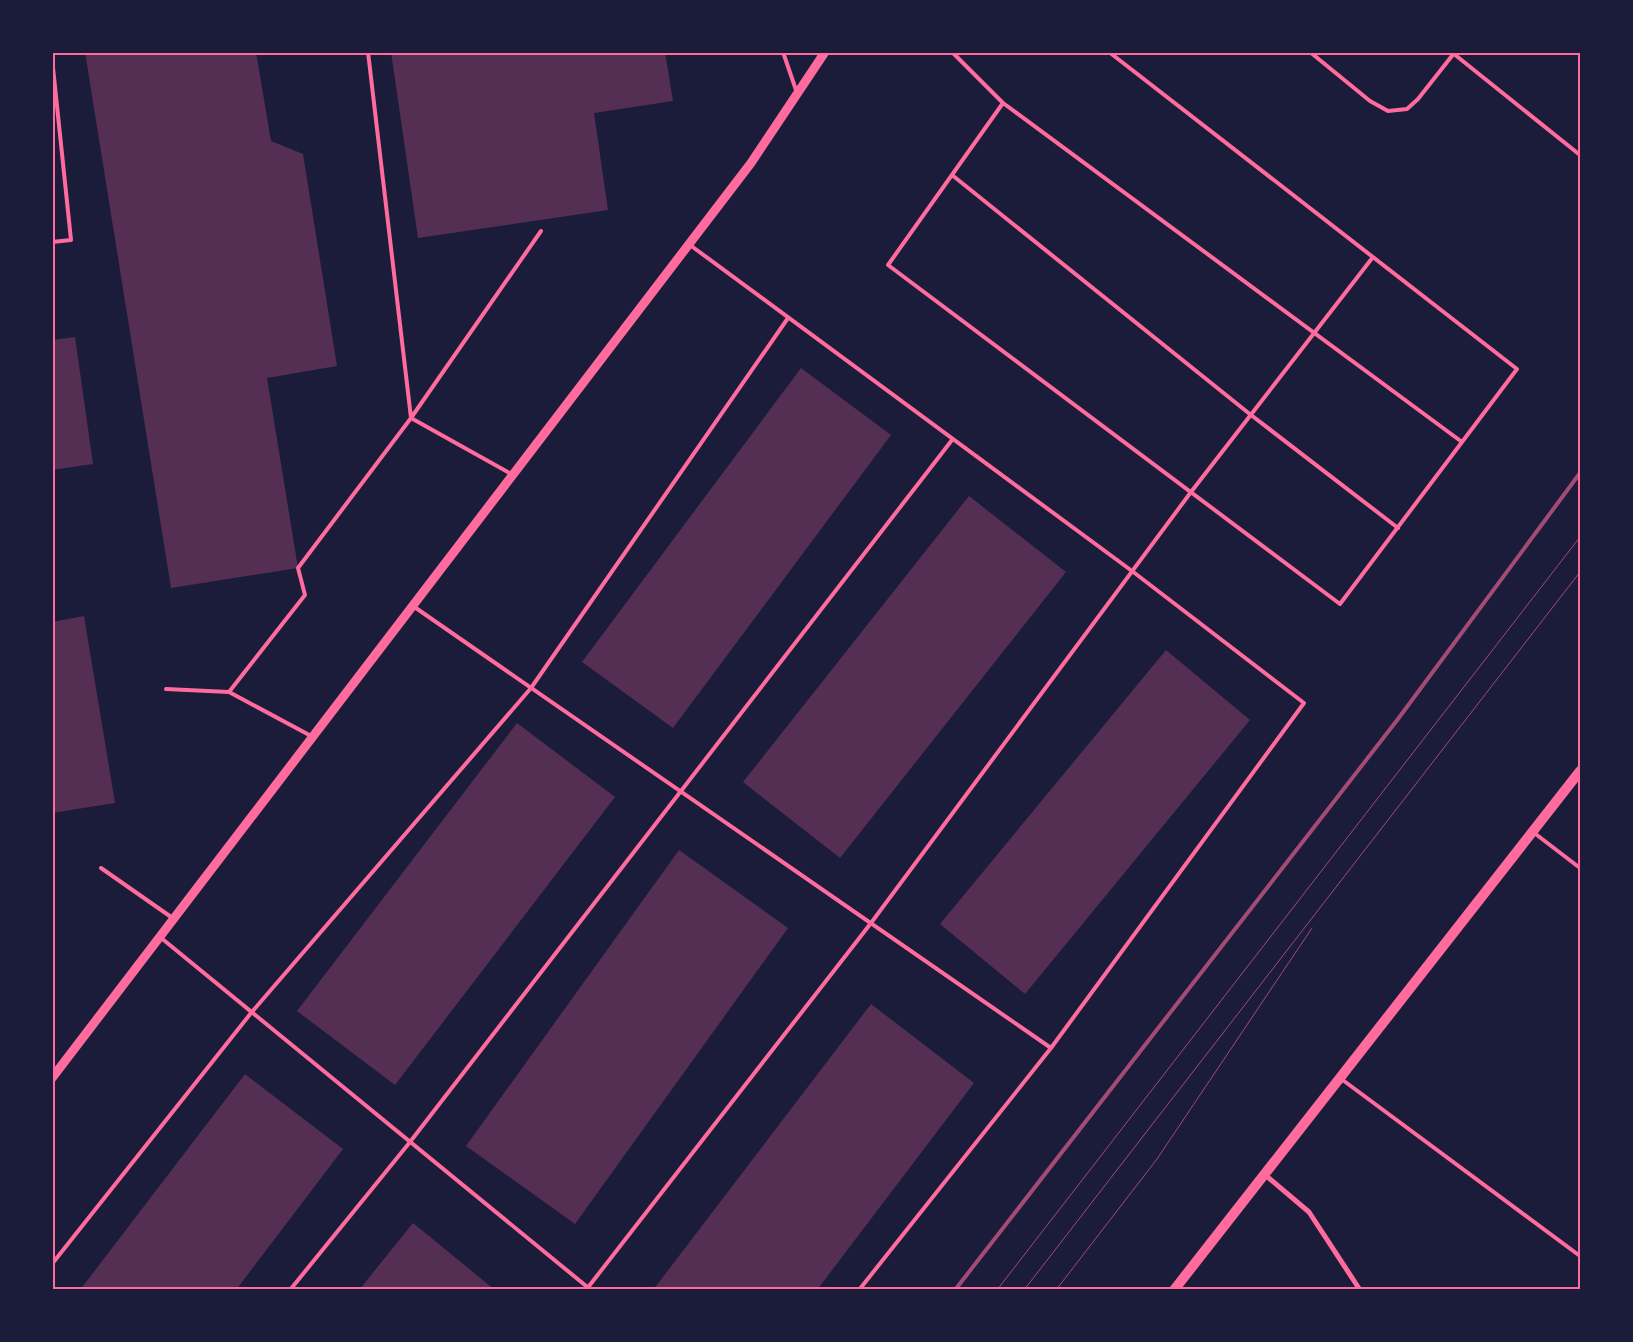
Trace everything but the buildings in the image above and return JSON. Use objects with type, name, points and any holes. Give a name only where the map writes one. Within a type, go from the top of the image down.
[{"type":"main road","points":[[1174,1290],[1263,1173],[1340,1078],[1580,771]]},
{"type":"street","points":[[52,1078],[689,244],[750,163],[825,52]]},
{"type":"street","points":[[1263,1173],[1309,1212],[1360,1290]]},
{"type":"lane","points":[[368,52],[411,418]]},
{"type":"lane","points":[[783,52],[798,93]]},
{"type":"lane","points":[[952,52],[1003,103],[1462,442]]},
{"type":"lane","points":[[1003,103],[888,265],[1340,604],[1517,369],[1109,52]]},
{"type":"lane","points":[[1310,52],[1370,101],[1388,112],[1407,109],[1418,99],[1455,53],[1580,155]]},
{"type":"lane","points":[[52,58],[71,240],[52,242]]},
{"type":"lane","points":[[952,175],[1251,415],[1398,528]]},
{"type":"lane","points":[[229,692],[305,595],[298,568],[411,418],[541,231]]},
{"type":"lane","points":[[689,244],[952,440],[1132,571],[1304,703],[1052,1048],[859,1290]]},
{"type":"lane","points":[[160,938],[588,1289],[871,923],[1191,492],[1373,257]]},
{"type":"lane","points":[[52,1264],[252,1013],[531,688],[788,318]]},
{"type":"lane","points":[[411,418],[513,474]]},
{"type":"lane","points":[[290,1290],[410,1142],[952,440]]},
{"type":"lane","points":[[413,606],[1052,1048]]},
{"type":"lane","points":[[166,688],[229,692],[313,736]]},
{"type":"lane","points":[[1533,832],[1580,868]]},
{"type":"lane","points":[[101,868],[174,919]]},
{"type":"lane","points":[[1340,1078],[1580,1256]]},
{"type":"tram line","points":[[997,1290],[1580,537]]},
{"type":"tram line","points":[[1024,1290],[1580,572]]},
{"type":"tram line","points":[[1056,1290],[1157,1159],[1312,928]]},
{"type":"railway","points":[[955,1290],[1398,719],[1580,473]]}]
